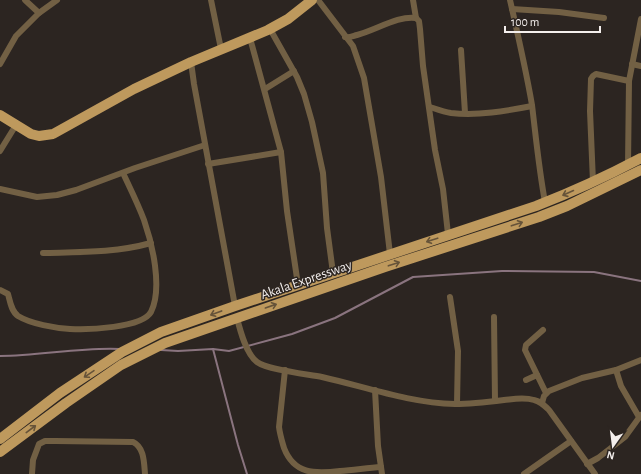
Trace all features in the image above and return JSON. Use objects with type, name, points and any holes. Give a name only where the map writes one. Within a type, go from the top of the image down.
[{"type":"main road","points":[[0,115],[31,134],[39,136],[53,134],[134,89],[191,62],[250,38],[288,19],[312,0]]},
{"type":"main road","name":"Akala Expressway","points":[[0,439],[60,393],[122,352],[161,332],[545,202],[592,182],[641,158]]},
{"type":"main road","name":"Akala Expressway","points":[[0,452],[66,403],[121,365],[155,347],[322,288],[539,217],[567,206],[641,170]]},
{"type":"main road","points":[[319,278],[322,288]]},
{"type":"main road","points":[[161,332],[165,343]]},
{"type":"street","points":[[25,0],[39,13]]},
{"type":"street","points":[[0,64],[2,54],[16,36],[39,13],[57,0]]},
{"type":"street","points":[[211,0],[221,49]]},
{"type":"street","points":[[318,0],[353,46],[364,78],[381,177],[390,254]]},
{"type":"street","points":[[413,0],[416,18],[420,29],[423,66],[435,150],[443,189],[448,234]]},
{"type":"street","points":[[510,0],[526,66],[540,178],[545,202]]},
{"type":"street","points":[[512,9],[559,12],[604,18]]},
{"type":"street","points":[[345,37],[348,38],[363,34],[403,19],[411,17],[416,18]]},
{"type":"street","points":[[628,164],[629,81],[641,19]]},
{"type":"street","points":[[270,28],[304,94],[322,163],[327,228],[333,273]]},
{"type":"street","points":[[250,38],[281,152],[287,211],[298,285]]},
{"type":"street","points":[[461,50],[465,113]]},
{"type":"street","points":[[191,62],[208,164],[235,306]]},
{"type":"street","points":[[632,64],[641,66]]},
{"type":"street","points":[[265,89],[294,72]]},
{"type":"street","points":[[592,182],[590,111],[591,79],[596,74],[629,81]]},
{"type":"street","points":[[430,107],[450,113],[465,113],[506,111],[532,106]]},
{"type":"street","points":[[0,151],[16,125]]},
{"type":"street","points":[[0,189],[37,197],[49,197],[76,190],[205,145]]},
{"type":"street","points":[[208,164],[281,152]]},
{"type":"street","points":[[0,290],[8,294],[13,310],[17,315],[44,325],[70,329],[98,329],[127,325],[150,314],[154,305],[156,294],[155,271],[151,243],[144,218],[123,173]]},
{"type":"street","points":[[43,253],[112,251],[151,243]]},
{"type":"street","points":[[450,297],[458,351],[457,404]]},
{"type":"street","points":[[494,317],[495,401]]},
{"type":"street","points":[[237,318],[240,331],[249,351],[256,361],[263,365],[428,402],[457,404],[527,399],[542,403],[549,410],[595,474]]},
{"type":"street","points":[[542,403],[546,392],[526,352],[526,345],[543,330]]},
{"type":"street","points":[[546,392],[582,378],[616,370],[641,360]]},
{"type":"street","points":[[285,370],[279,427],[280,435],[291,463],[298,469],[320,474],[380,467]]},
{"type":"street","points":[[587,464],[598,458],[625,437],[640,416],[622,386],[616,370]]},
{"type":"street","points":[[526,380],[537,375]]},
{"type":"street","points":[[375,390],[375,412],[380,467],[382,474]]},
{"type":"street","points":[[32,474],[33,460],[39,444],[45,441],[55,441],[133,442],[138,444],[140,448],[145,474]]},
{"type":"street","points":[[524,474],[571,441]]},
{"type":"waterway","points":[[161,350],[178,351],[213,349],[229,351],[292,334],[335,318],[413,277],[502,271],[594,272],[641,281]]},
{"type":"waterway","points":[[0,356],[30,355],[90,349],[120,349]]},
{"type":"waterway","points":[[213,349],[247,474]]}]
